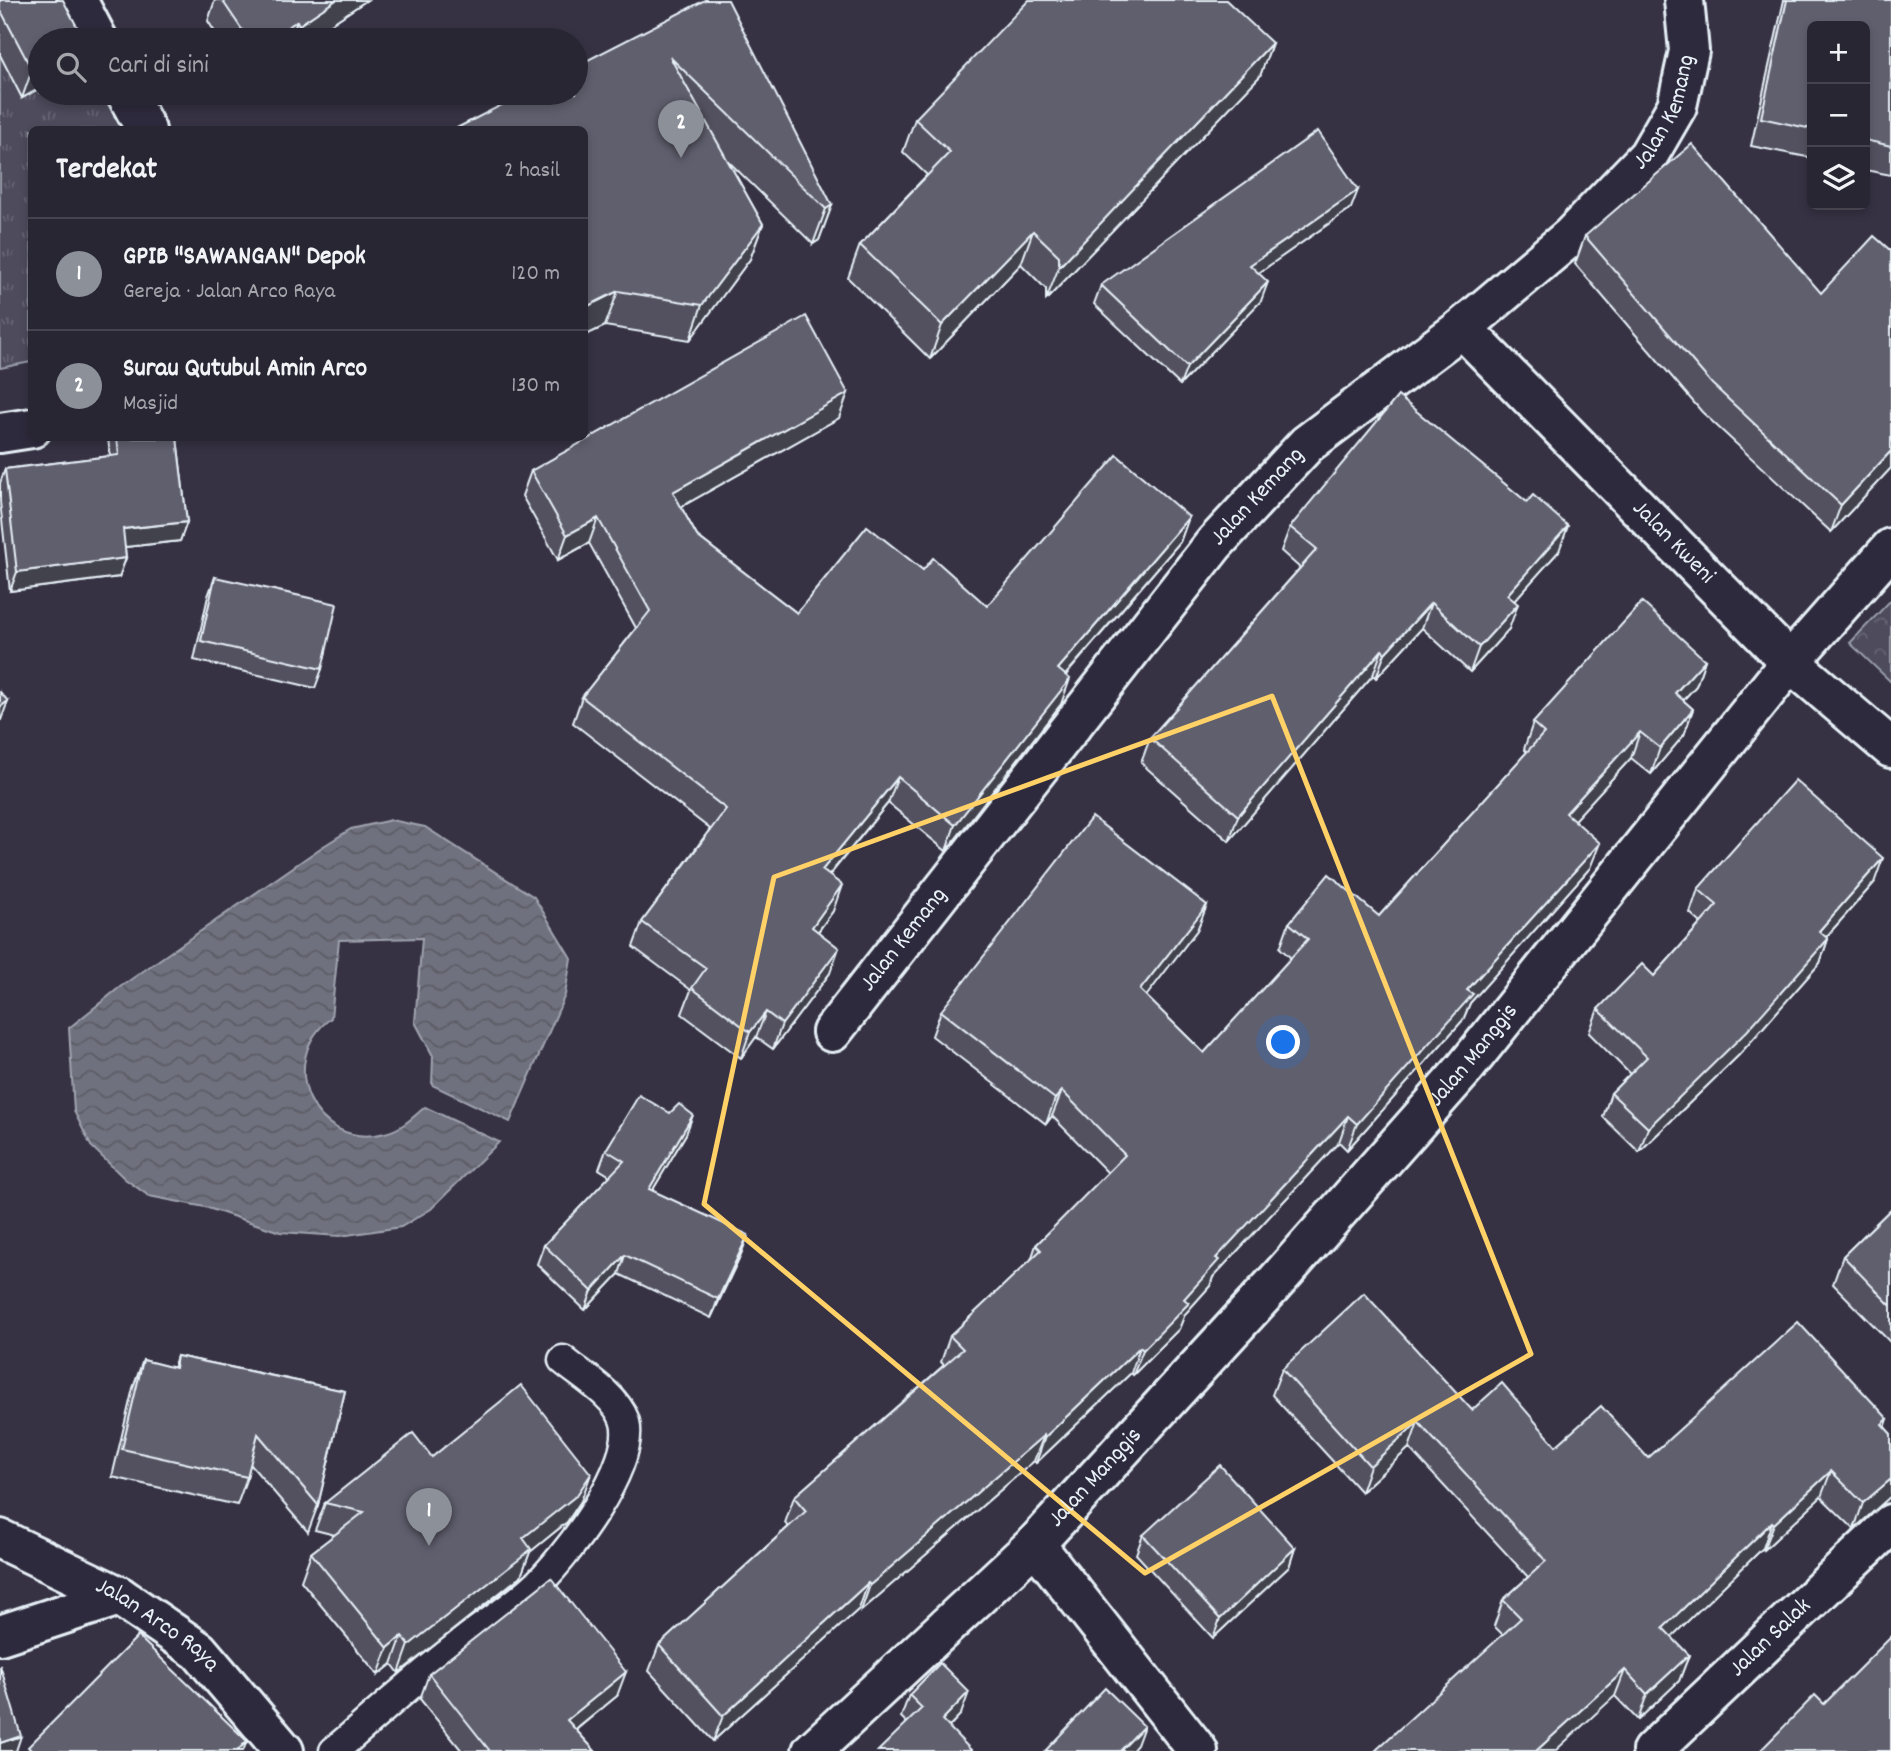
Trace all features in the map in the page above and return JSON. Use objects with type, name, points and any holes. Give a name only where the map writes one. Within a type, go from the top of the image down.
[{"type":"street","points":[[77,0],[92,28]]},
{"type":"street","name":"Jalan Kemang","points":[[832,1032],[1214,544],[1307,444],[1461,328],[1571,236],[1648,156],[1677,106],[1689,51],[1684,0]]},
{"type":"street","points":[[132,105],[144,126]]},
{"type":"street","name":"Jalan Kweni","points":[[1461,328],[1790,662],[1891,748]]},
{"type":"street","points":[[0,433],[28,429]]},
{"type":"street","name":"Jalan Manggis","points":[[812,1751],[1035,1544],[1273,1285],[1465,1068],[1790,662],[1891,548]]},
{"type":"street","name":"Jalan Salak","points":[[1652,1751],[1891,1524]]},
{"type":"street","name":"Jalan Arco Raya","points":[[0,1539],[119,1596],[199,1651],[284,1751]]},
{"type":"street","name":"Jalan Manggis","points":[[1035,1544],[1198,1751]]},
{"type":"street","points":[[0,1635],[119,1596]]},
{"type":"lane","points":[[334,1751],[453,1650],[531,1589],[577,1539],[622,1458],[627,1435],[623,1417],[606,1395],[563,1360]]},
{"type":"highlighted area","points":[[1272,696],[1531,1354],[1145,1573],[704,1204],[774,877]]},
{"type":"green space","points":[[0,0],[28,28],[28,105],[149,105],[162,126],[28,126],[28,363],[0,368]]},
{"type":"green space","points":[[1891,600],[1891,682],[1850,643]]},
{"type":"water","points":[[391,820],[425,827],[534,897],[571,958],[565,995],[510,1122],[432,1085],[433,1056],[415,1022],[422,938],[339,940],[331,1018],[314,1036],[305,1057],[304,1078],[310,1099],[322,1116],[339,1129],[360,1135],[397,1129],[425,1107],[499,1142],[431,1209],[401,1227],[340,1236],[280,1232],[205,1207],[149,1196],[125,1179],[91,1146],[74,1111],[69,1028],[120,987],[322,847],[351,829]]},
{"type":"building","points":[[0,0],[63,0],[78,28],[28,28],[28,62],[0,9]]},
{"type":"building","points":[[222,0],[336,0],[299,25],[297,21],[286,28],[241,28]]},
{"type":"building","points":[[705,0],[728,0],[832,205],[826,209],[670,57],[763,224],[702,305],[618,291],[588,306],[588,126],[461,126],[502,105],[588,105],[588,60]]},
{"type":"building","points":[[1029,0],[1226,0],[1272,43],[1059,267],[1059,256],[1033,231],[942,325],[860,245],[950,152],[915,119]]},
{"type":"building","points":[[1787,0],[1891,0],[1891,146],[1870,141],[1870,21],[1807,21],[1807,128],[1761,118]]},
{"type":"building","points":[[1318,131],[1358,190],[1250,265],[1268,282],[1187,367],[1101,285]]},
{"type":"building","points":[[1692,144],[1821,293],[1874,236],[1891,251],[1891,451],[1841,505],[1712,384],[1585,236]]},
{"type":"building","points":[[806,316],[848,393],[673,492],[697,536],[797,613],[867,526],[923,570],[933,558],[987,606],[1117,455],[1189,517],[1058,669],[1070,679],[955,825],[898,777],[822,870],[842,885],[812,927],[839,948],[782,1024],[766,1012],[750,1032],[692,988],[706,968],[642,922],[726,809],[582,697],[650,611],[598,518],[567,535],[531,471]]},
{"type":"building","points":[[1398,396],[1527,502],[1533,495],[1568,526],[1507,595],[1518,604],[1479,647],[1431,603],[1385,653],[1382,650],[1238,816],[1150,738],[1317,549],[1290,527]]},
{"type":"building","points":[[117,441],[177,441],[187,522],[123,529],[126,558],[17,572],[5,469],[119,455]]},
{"type":"building","points":[[215,577],[337,604],[322,669],[201,641]]},
{"type":"building","points":[[1642,602],[1705,660],[1675,693],[1693,709],[1660,748],[1640,732],[1566,813],[1600,843],[1467,990],[1473,994],[1357,1124],[1348,1116],[1216,1258],[1219,1260],[1184,1299],[1189,1303],[1143,1350],[1140,1347],[1045,1437],[1044,1435],[870,1585],[868,1583],[723,1716],[659,1645],[806,1511],[794,1497],[963,1349],[950,1336],[1041,1250],[1036,1245],[1125,1155],[1062,1091],[1055,1099],[941,1011],[1092,817],[1207,905],[1140,990],[1204,1053],[1308,939],[1289,923],[1329,874],[1379,916],[1544,733],[1533,723]]},
{"type":"building","points":[[0,692],[8,701],[0,707]]},
{"type":"building","points":[[1795,780],[1883,858],[1819,931],[1828,939],[1747,1031],[1648,1128],[1611,1093],[1647,1057],[1598,1009],[1642,964],[1654,976],[1717,905],[1698,889]]},
{"type":"building","points":[[639,1095],[670,1113],[679,1104],[693,1115],[649,1189],[748,1235],[718,1299],[625,1255],[592,1291],[544,1245],[624,1161],[606,1150]]},
{"type":"building","points":[[1891,1209],[1891,1306],[1843,1256]]},
{"type":"building","points":[[1364,1293],[1472,1410],[1502,1383],[1556,1446],[1601,1406],[1648,1458],[1798,1322],[1888,1419],[1882,1424],[1891,1434],[1891,1479],[1863,1503],[1831,1471],[1774,1524],[1772,1522],[1663,1628],[1689,1655],[1647,1694],[1625,1670],[1536,1751],[1375,1751],[1521,1618],[1503,1600],[1546,1561],[1418,1422],[1370,1466],[1282,1369]]},
{"type":"building","points":[[177,1356],[345,1391],[318,1505],[258,1434],[247,1477],[122,1449],[143,1360],[175,1368]]},
{"type":"building","points":[[521,1385],[591,1474],[577,1495],[523,1538],[531,1549],[521,1558],[409,1645],[402,1636],[388,1648],[311,1553],[364,1512],[325,1503],[413,1433],[432,1457]]},
{"type":"building","points":[[1220,1465],[1295,1548],[1220,1619],[1143,1535]]},
{"type":"building","points":[[551,1578],[626,1672],[567,1720],[595,1751],[490,1751],[429,1674]]},
{"type":"building","points":[[138,1636],[247,1741],[237,1751],[32,1751],[28,1747]]},
{"type":"building","points":[[1891,1637],[1891,1751],[1760,1751],[1815,1695],[1824,1704]]},
{"type":"building","points":[[940,1663],[969,1692],[942,1720],[972,1751],[878,1751],[922,1708],[909,1695]]},
{"type":"building","points":[[0,1665],[21,1736],[0,1743]]},
{"type":"building","points":[[1105,1688],[1144,1726],[1120,1751],[1045,1751]]},
{"type":"place","name":"Surau Qutubul Amin Arco","points":[[681,158]]},
{"type":"place","name":"GPIB \"SAWANGAN\" Depok","points":[[429,1546]]}]
